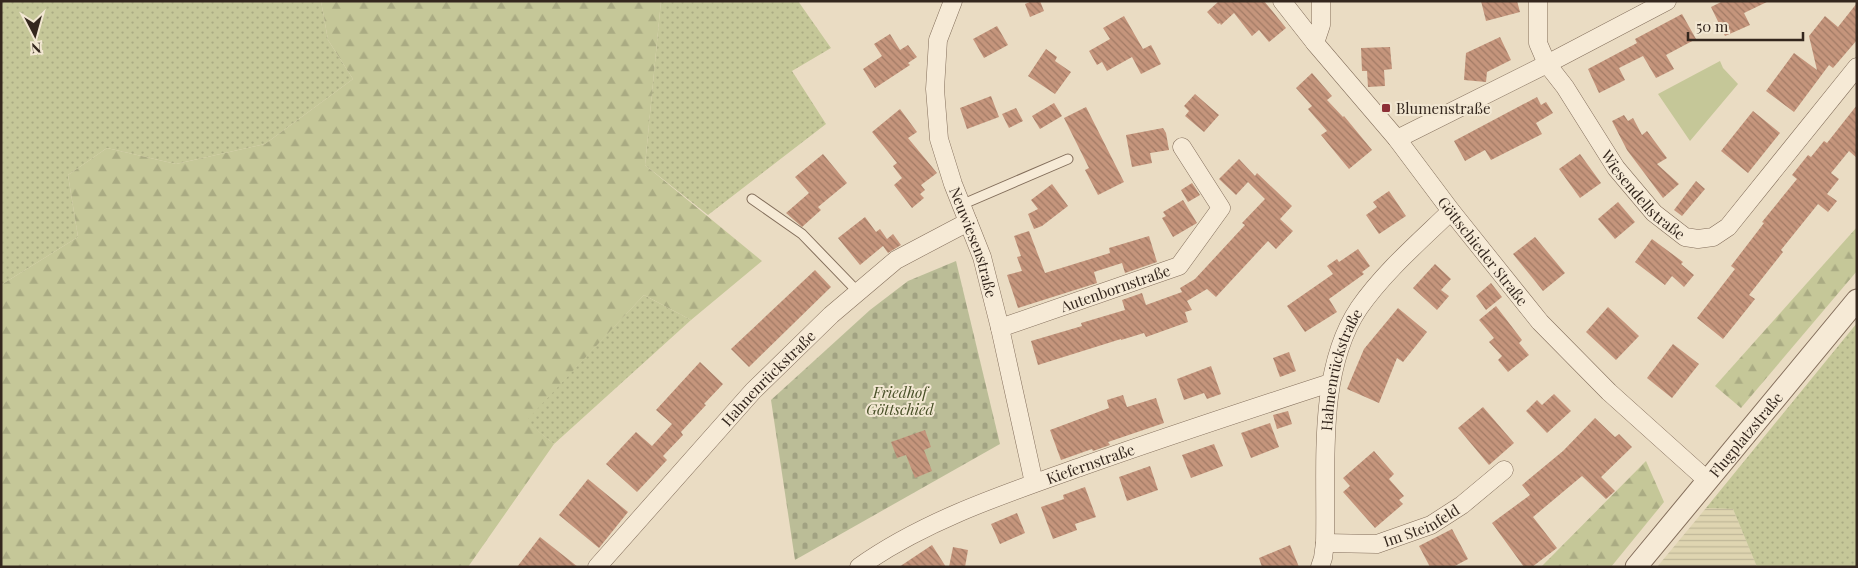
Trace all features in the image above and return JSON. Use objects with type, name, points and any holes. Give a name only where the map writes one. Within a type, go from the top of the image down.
[{"type":"street","name":"Neuwiesenstraße","points":[[953,1],[938,40],[935,89],[939,138],[952,184],[982,257],[1000,328],[1034,483]]},
{"type":"street","name":"Göttschieder Straße","points":[[1282,1],[1315,44],[1397,139],[1451,211],[1540,322],[1612,395],[1708,481]]},
{"type":"street","points":[[1315,44],[1320,25],[1321,1]]},
{"type":"street","name":"Wiesendellstraße","points":[[1538,1],[1538,44],[1547,64],[1565,87],[1616,168],[1654,213],[1685,237],[1698,239],[1713,237],[1728,227],[1857,67]]},
{"type":"street","points":[[1397,139],[1668,1]]},
{"type":"street","name":"Autenbornstraße","points":[[1000,328],[1178,266],[1220,208],[1182,146]]},
{"type":"street","name":"Hahnenrückstraße","points":[[1320,567],[1325,543],[1326,447],[1330,383],[1340,346],[1359,308],[1376,287],[1451,211]]},
{"type":"street","name":"Hahnenrückstraße","points":[[597,567],[753,391],[831,315],[896,260],[968,222]]},
{"type":"street","name":"Flugplatzstraße","points":[[1636,567],[1857,300]]},
{"type":"street","name":"Kiefernstraße","points":[[859,567],[915,533],[1034,483],[1217,419],[1330,383]]},
{"type":"street","name":"Im Steinfeld","points":[[1325,543],[1377,544],[1431,526],[1462,505],[1504,470]]},
{"type":"lane","points":[[961,205],[1068,160]]},
{"type":"lane","points":[[752,199],[802,234],[858,292]]},
{"type":"shaded area","points":[[1706,508],[1733,509],[1757,567],[1657,567]]},
{"type":"green space","points":[[1,1],[321,1],[328,40],[353,79],[265,144],[176,164],[107,148],[68,175],[78,237],[1,285]]},
{"type":"green space","points":[[321,1],[661,1],[645,165],[762,261],[691,320],[644,295],[526,421],[554,444],[468,567],[1,567],[1,285],[78,237],[68,175],[107,148],[176,164],[265,144],[353,79],[328,40]]},
{"type":"green space","points":[[661,1],[798,1],[831,48],[792,71],[826,124],[708,215],[645,165]]},
{"type":"green space","points":[[1720,61],[1723,68],[1738,84],[1690,141],[1658,94]]},
{"type":"green space","points":[[1857,227],[1857,271],[1741,408],[1715,386]]},
{"type":"green space","name":"Friedhof Göttschied","points":[[956,261],[1000,444],[795,560],[771,400],[870,310],[908,281]]},
{"type":"green space","points":[[644,295],[691,320],[554,444],[525,421]]},
{"type":"green space","points":[[1857,323],[1857,567],[1757,567],[1733,509],[1706,508]]},
{"type":"green space","points":[[1646,461],[1664,502],[1611,567],[1541,567]]},
{"type":"building","points":[[1032,1],[1040,1],[1044,11],[1030,17],[1025,4]]},
{"type":"building","points":[[1219,1],[1264,1],[1286,28],[1269,42],[1259,30],[1252,36],[1234,13],[1221,25],[1220,23],[1218,24],[1207,12]]},
{"type":"building","points":[[1481,1],[1517,1],[1520,12],[1486,21]]},
{"type":"building","points":[[1723,1],[1769,1],[1744,13],[1750,25],[1725,36],[1711,7]]},
{"type":"building","points":[[1857,3],[1857,40],[1833,68],[1829,65],[1794,112],[1766,91],[1794,53],[1817,70],[1809,36],[1825,16],[1838,27]]},
{"type":"building","points":[[1682,14],[1696,39],[1666,55],[1674,69],[1656,78],[1643,56],[1619,68],[1625,80],[1599,93],[1588,69],[1637,43],[1635,39]]},
{"type":"building","points":[[1124,16],[1143,49],[1151,45],[1161,64],[1141,74],[1132,57],[1107,71],[1102,62],[1097,65],[1089,51],[1110,39],[1103,28]]},
{"type":"building","points":[[997,26],[1008,45],[984,58],[973,39]]},
{"type":"building","points":[[890,34],[900,50],[908,45],[917,57],[908,63],[910,65],[875,88],[863,69],[882,56],[874,44]]},
{"type":"building","points":[[1500,37],[1511,60],[1487,72],[1486,82],[1464,80],[1466,53]]},
{"type":"building","points":[[1390,47],[1392,69],[1384,70],[1385,86],[1368,87],[1367,71],[1362,71],[1361,48]]},
{"type":"building","points":[[1046,49],[1057,57],[1055,61],[1071,72],[1055,94],[1028,76]]},
{"type":"building","points":[[1312,73],[1332,96],[1327,100],[1344,116],[1372,150],[1349,169],[1321,135],[1327,131],[1308,109],[1312,106],[1296,88]]},
{"type":"building","points":[[1195,94],[1219,115],[1204,132],[1185,116],[1189,111],[1184,106]]},
{"type":"building","points":[[991,96],[999,117],[967,129],[960,108]]},
{"type":"building","points":[[1537,97],[1541,105],[1546,102],[1553,113],[1536,123],[1542,134],[1491,160],[1485,150],[1465,161],[1454,141]]},
{"type":"building","points":[[1054,103],[1062,116],[1040,129],[1032,116]]},
{"type":"building","points":[[1857,105],[1857,158],[1849,151],[1831,173],[1839,179],[1827,194],[1837,201],[1828,212],[1818,204],[1781,250],[1783,252],[1749,295],[1755,299],[1723,339],[1697,318],[1735,269],[1731,266],[1764,223],[1762,222],[1797,179],[1792,175],[1808,155],[1811,157],[1824,141],[1827,143]]},
{"type":"building","points":[[1086,107],[1124,182],[1098,195],[1085,170],[1089,168],[1064,118]]},
{"type":"building","points":[[1016,108],[1023,121],[1009,128],[1002,114]]},
{"type":"building","points":[[900,109],[917,132],[908,138],[937,173],[921,185],[925,190],[920,194],[924,198],[912,208],[894,185],[902,178],[893,166],[897,163],[872,132]]},
{"type":"building","points":[[1753,111],[1780,133],[1748,173],[1721,151]]},
{"type":"building","points":[[1624,115],[1628,121],[1633,118],[1642,135],[1647,131],[1667,158],[1657,164],[1679,184],[1663,198],[1627,150],[1612,121]]},
{"type":"building","points":[[1163,128],[1166,133],[1169,150],[1150,153],[1152,163],[1132,167],[1126,135]]},
{"type":"building","points":[[823,154],[847,183],[818,207],[821,210],[802,227],[786,213],[809,193],[795,177]]},
{"type":"building","points":[[1580,154],[1601,183],[1580,198],[1559,169]]},
{"type":"building","points":[[1239,159],[1255,176],[1257,173],[1292,206],[1280,219],[1293,231],[1276,249],[1268,241],[1216,297],[1207,289],[1187,301],[1192,310],[1185,312],[1188,322],[1146,337],[1144,333],[1038,365],[1031,341],[1082,326],[1081,323],[1125,310],[1122,300],[1142,293],[1146,305],[1182,292],[1180,288],[1195,279],[1245,225],[1242,223],[1265,199],[1248,182],[1236,195],[1219,179]]},
{"type":"building","points":[[1696,181],[1705,189],[1682,216],[1674,210]]},
{"type":"building","points":[[1192,183],[1200,195],[1188,202],[1181,190]]},
{"type":"building","points":[[1052,184],[1068,206],[1042,226],[1034,229],[1028,214],[1038,209],[1031,200]]},
{"type":"building","points":[[1389,191],[1406,216],[1379,234],[1366,215],[1377,207],[1373,202]]},
{"type":"building","points":[[1183,200],[1197,223],[1173,237],[1162,218],[1166,216],[1163,212]]},
{"type":"building","points":[[1618,202],[1635,222],[1615,239],[1598,219]]},
{"type":"building","points":[[865,217],[876,232],[880,229],[887,239],[893,234],[901,245],[888,253],[883,246],[860,265],[838,238]]},
{"type":"building","points":[[1029,231],[1045,273],[1110,253],[1109,248],[1149,236],[1157,262],[1125,273],[1122,263],[1094,272],[1097,283],[1018,308],[1007,275],[1022,271],[1017,257],[1021,256],[1014,236]]},
{"type":"building","points":[[1535,237],[1565,273],[1543,291],[1513,254]]},
{"type":"building","points":[[1652,239],[1683,262],[1681,264],[1694,275],[1684,287],[1672,276],[1665,285],[1635,262]]},
{"type":"building","points":[[1358,249],[1370,266],[1362,272],[1364,274],[1329,299],[1337,312],[1305,332],[1287,306],[1333,274],[1327,266],[1337,259],[1339,262]]},
{"type":"building","points":[[1435,264],[1451,279],[1441,290],[1449,296],[1437,310],[1413,288]]},
{"type":"building","points":[[815,270],[831,287],[749,367],[731,349]]},
{"type":"building","points":[[1491,283],[1502,297],[1486,310],[1476,296]]},
{"type":"building","points":[[1496,306],[1522,340],[1519,343],[1529,355],[1508,372],[1498,360],[1502,356],[1489,342],[1494,338],[1479,320]]},
{"type":"building","points":[[1608,307],[1639,336],[1616,360],[1586,332]]},
{"type":"building","points":[[1398,308],[1427,332],[1403,362],[1397,358],[1379,403],[1347,389],[1364,349]]},
{"type":"building","points":[[1673,344],[1699,364],[1672,398],[1647,378]]},
{"type":"building","points":[[1289,352],[1296,371],[1280,377],[1273,358]]},
{"type":"building","points":[[700,362],[723,384],[681,432],[683,435],[663,456],[667,460],[637,492],[606,464],[636,432],[652,446],[672,424],[656,410]]},
{"type":"building","points":[[1211,366],[1221,394],[1207,399],[1204,393],[1184,400],[1177,379]]},
{"type":"building","points":[[1554,394],[1571,411],[1547,433],[1526,411],[1537,400],[1542,405]]},
{"type":"building","points":[[1123,395],[1127,407],[1156,398],[1164,423],[1108,442],[1110,445],[1061,460],[1050,430],[1109,408],[1107,400]]},
{"type":"building","points":[[1483,407],[1514,443],[1489,465],[1458,428]]},
{"type":"building","points":[[1288,411],[1292,424],[1277,429],[1273,415]]},
{"type":"building","points":[[1595,418],[1615,437],[1619,434],[1632,447],[1601,477],[1615,491],[1606,499],[1582,476],[1533,517],[1557,548],[1532,567],[1524,567],[1492,523],[1530,495],[1522,485],[1563,451]]},
{"type":"building","points":[[1270,423],[1279,447],[1251,458],[1241,433]]},
{"type":"building","points":[[925,430],[931,447],[924,450],[932,471],[915,478],[906,455],[897,458],[891,442]]},
{"type":"building","points":[[1214,444],[1223,466],[1191,478],[1182,455]]},
{"type":"building","points":[[1374,451],[1394,474],[1389,479],[1404,496],[1399,500],[1403,504],[1375,528],[1343,492],[1350,486],[1343,478]]},
{"type":"building","points":[[1150,466],[1158,490],[1127,501],[1119,477]]},
{"type":"building","points":[[588,479],[628,512],[599,548],[559,515]]},
{"type":"building","points":[[1085,487],[1096,517],[1075,524],[1077,530],[1053,539],[1041,507],[1064,499],[1063,495]]},
{"type":"building","points":[[1017,513],[1025,533],[1000,544],[991,524]]},
{"type":"building","points":[[1452,529],[1468,559],[1453,567],[1430,567],[1419,546]]},
{"type":"building","points":[[540,537],[578,567],[517,567]]},
{"type":"building","points":[[932,545],[946,567],[899,567]]},
{"type":"building","points":[[1290,545],[1299,567],[1262,567],[1259,558]]},
{"type":"building","points":[[953,547],[968,550],[965,567],[949,567]]},
{"type":"place","name":"Blumenstraße","points":[[1386,108]]}]
